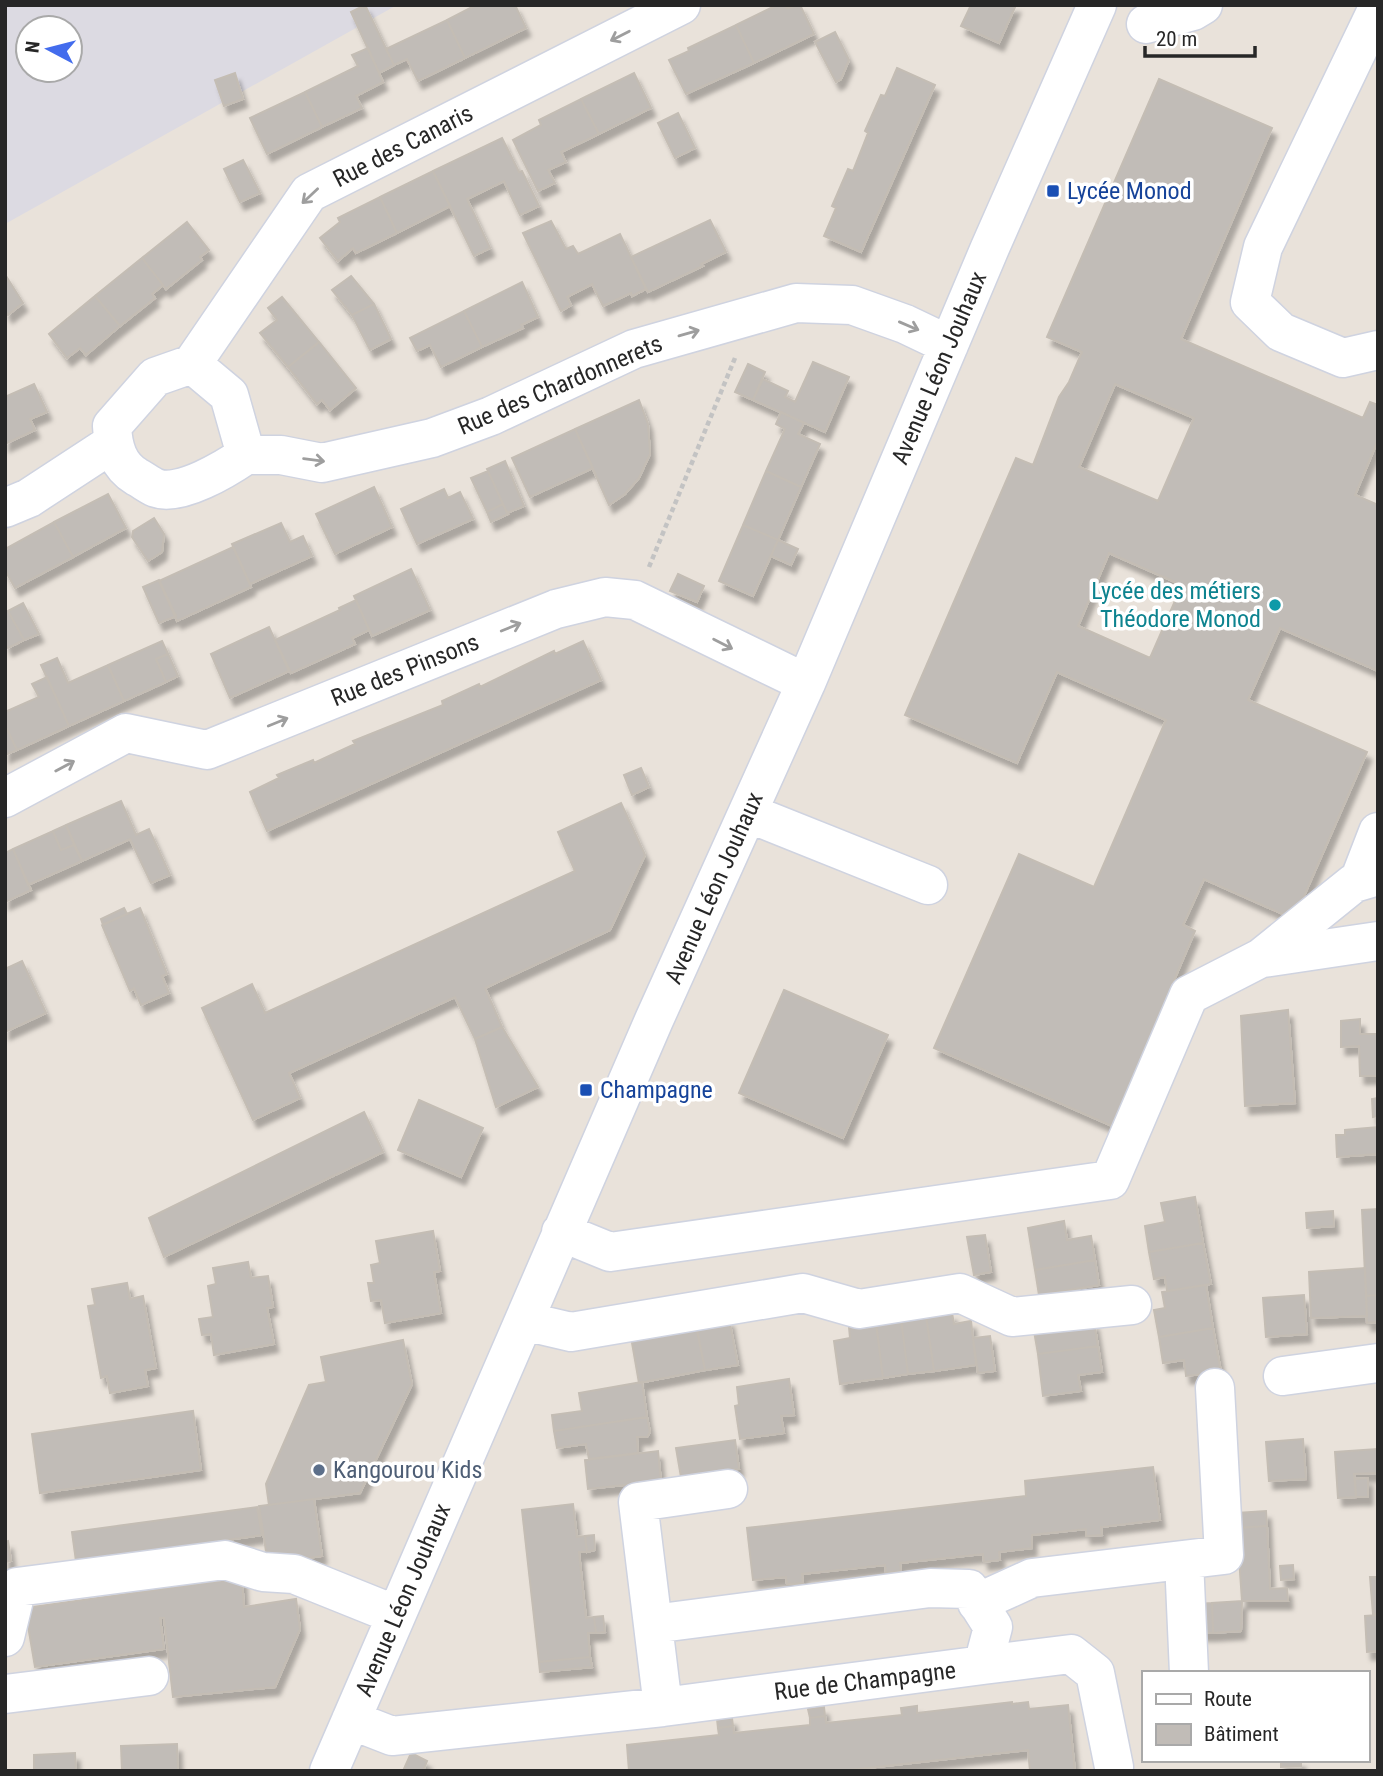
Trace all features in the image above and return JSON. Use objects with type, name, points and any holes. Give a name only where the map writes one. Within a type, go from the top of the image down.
[{"type":"street","name":"Rue des Canaris","points":[[192,364],[309,193],[681,5]]},
{"type":"street","name":"Avenue Léon Jouhaux","points":[[329,1771],[561,1232],[806,683],[1097,5]]},
{"type":"street","points":[[1146,24],[1193,11],[1203,5]]},
{"type":"street","points":[[1374,10],[1263,247],[1250,302],[1281,332],[1343,358],[1378,350]]},
{"type":"street","name":"Rue des Chardonnerets","points":[[246,455],[281,455],[323,463],[432,438],[491,416],[634,349],[796,303],[852,305],[905,324],[949,345]]},
{"type":"street","points":[[192,364],[229,395],[246,455],[218,474],[185,486],[158,489],[125,470],[113,443],[112,426],[155,377],[192,364]]},
{"type":"street","points":[[5,508],[29,498],[113,443]]},
{"type":"street","name":"Rue des Pinsons","points":[[5,798],[126,733],[207,750],[556,609],[605,597],[635,600],[806,683]]},
{"type":"street","points":[[748,813],[928,885]]},
{"type":"street","points":[[561,1232],[610,1252],[1110,1181],[1189,995],[1261,958],[1354,883],[1368,879],[1378,832]]},
{"type":"street","points":[[1261,958],[1378,941]]},
{"type":"street","points":[[524,1321],[571,1332],[803,1293],[859,1309],[960,1293],[1012,1317],[1132,1305]]},
{"type":"street","points":[[1283,1376],[1378,1363]]},
{"type":"street","points":[[653,1624],[930,1588],[968,1590],[977,1603],[1032,1578],[1224,1555],[1215,1388]]},
{"type":"street","points":[[663,1707],[638,1502],[729,1489]]},
{"type":"street","points":[[5,1637],[17,1587],[225,1560],[263,1572],[294,1574],[396,1615]]},
{"type":"street","points":[[1184,1560],[1189,1671]]},
{"type":"street","name":"Rue de Champagne","points":[[351,1720],[392,1736],[663,1707],[983,1665],[993,1627],[977,1603]]},
{"type":"street","points":[[983,1665],[1071,1654],[1095,1672],[1114,1767]]},
{"type":"street","points":[[5,1694],[149,1676]]},
{"type":"path","points":[[635,600],[753,315]]},
{"type":"shaded area","points":[[5,5],[397,5],[5,224]]},
{"type":"building","points":[[365,5],[394,65],[379,73],[351,12]]},
{"type":"building","points":[[476,5],[515,5],[526,28],[465,58],[447,20]]},
{"type":"building","points":[[777,5],[785,5],[787,8],[800,5],[814,34],[754,63],[736,25]]},
{"type":"building","points":[[971,5],[1016,5],[999,43],[961,26]]},
{"type":"building","points":[[447,20],[465,58],[418,81],[407,59],[394,65],[386,49]]},
{"type":"building","points":[[736,25],[754,63],[686,94],[669,60]]},
{"type":"building","points":[[835,32],[849,60],[841,79],[836,82],[815,42]]},
{"type":"building","points":[[368,48],[383,82],[356,96],[362,108],[322,127],[305,92],[358,66],[352,55]]},
{"type":"building","points":[[897,68],[935,85],[861,252],[824,236],[836,208],[832,206],[848,169],[853,171],[868,133],[865,131]]},
{"type":"building","points":[[235,73],[243,99],[224,106],[215,80]]},
{"type":"building","points":[[634,73],[651,108],[599,134],[581,99]]},
{"type":"building","name":"Lycée des métiers Théodore Monod","points":[[1159,79],[1272,128],[1181,339],[1363,418],[1370,402],[1378,405],[1378,440],[1355,495],[1378,505],[1378,671],[1280,628],[1248,700],[1367,752],[1294,919],[1204,879],[1183,925],[1195,931],[1112,1126],[934,1048],[1019,854],[1094,887],[1166,720],[1057,672],[1017,763],[905,715],[1016,458],[1033,465],[1059,397],[1082,352],[1047,337]],"holes":[[[1115,384],[1194,418],[1158,501],[1079,467]],[[1109,553],[1182,585],[1150,658],[1078,626]]]},
{"type":"building","points":[[305,92],[322,127],[267,154],[250,118]]},
{"type":"building","points":[[581,99],[599,134],[561,152],[566,162],[548,170],[555,183],[538,191],[513,140],[541,125],[539,120]]},
{"type":"building","points":[[678,113],[695,148],[675,158],[658,123]]},
{"type":"building","points":[[502,138],[539,206],[520,215],[504,181],[467,199],[490,248],[474,256],[433,171]]},
{"type":"building","points":[[243,160],[260,193],[240,202],[224,169]]},
{"type":"building","points":[[433,171],[450,206],[397,233],[380,197]]},
{"type":"building","points":[[380,197],[397,233],[356,253],[353,248],[338,261],[320,238],[340,222],[338,218]]},
{"type":"building","points":[[710,220],[726,252],[648,292],[631,257]]},
{"type":"building","points":[[551,221],[566,249],[573,246],[578,254],[620,234],[646,289],[603,306],[592,284],[567,297],[571,305],[561,311],[523,233]]},
{"type":"building","points":[[187,222],[209,250],[200,257],[202,260],[166,289],[142,258]]},
{"type":"building","points":[[142,258],[163,285],[152,294],[155,298],[120,326],[95,296]]},
{"type":"building","points":[[6,276],[23,303],[8,315],[5,310]]},
{"type":"building","points":[[351,276],[374,304],[352,315],[332,290]]},
{"type":"building","points":[[522,282],[538,317],[521,325],[523,328],[482,347],[464,311]]},
{"type":"building","points":[[95,296],[120,326],[86,355],[80,348],[67,358],[49,334]]},
{"type":"building","points":[[282,297],[319,342],[288,367],[260,333],[277,320],[268,308]]},
{"type":"building","points":[[374,304],[391,339],[370,350],[352,315]]},
{"type":"building","points":[[464,311],[482,347],[441,367],[430,345],[417,351],[410,338]]},
{"type":"building","points":[[319,342],[356,388],[330,410],[322,400],[317,404],[288,367]]},
{"type":"building","points":[[813,362],[849,377],[825,432],[753,400],[763,379],[788,391],[785,397],[795,402]]},
{"type":"building","points":[[748,364],[765,372],[753,400],[735,392]]},
{"type":"building","points":[[34,384],[47,412],[30,419],[35,430],[5,444],[5,397]]},
{"type":"building","points":[[639,400],[648,424],[650,454],[639,478],[625,494],[609,505],[575,429]]},
{"type":"building","points":[[781,412],[804,423],[798,434],[820,444],[801,487],[766,471],[785,429],[776,424]]},
{"type":"building","points":[[575,429],[593,468],[530,497],[512,458]]},
{"type":"building","points":[[505,461],[524,506],[507,513],[487,469]]},
{"type":"building","points":[[488,471],[503,504],[487,512],[471,478]]},
{"type":"building","points":[[766,471],[801,487],[778,540],[743,525]]},
{"type":"building","points":[[374,487],[392,527],[335,554],[316,514]]},
{"type":"building","points":[[444,489],[448,498],[460,492],[473,519],[417,544],[401,509]]},
{"type":"building","points":[[108,494],[126,528],[73,557],[54,522]]},
{"type":"building","points":[[503,504],[508,514],[491,522],[487,512]]},
{"type":"building","points":[[154,518],[164,534],[162,552],[148,561],[132,537],[133,531]]},
{"type":"building","points":[[54,522],[73,557],[15,588],[5,570],[5,549]]},
{"type":"building","points":[[281,523],[290,542],[303,536],[312,556],[250,584],[232,544]]},
{"type":"building","points":[[743,525],[778,540],[753,596],[719,581]]},
{"type":"building","points":[[778,540],[798,549],[791,565],[771,556]]},
{"type":"building","points":[[233,547],[251,587],[177,621],[159,581]]},
{"type":"building","points":[[411,569],[430,610],[372,636],[354,596]]},
{"type":"building","points":[[678,574],[704,586],[697,602],[670,591]]},
{"type":"building","points":[[159,580],[176,616],[159,623],[143,587]]},
{"type":"building","points":[[356,600],[369,630],[352,638],[355,644],[291,673],[275,640]]},
{"type":"building","points":[[23,603],[39,634],[24,640],[8,611]]},
{"type":"building","points":[[8,611],[24,640],[8,648],[5,643],[5,612]]},
{"type":"building","points":[[269,627],[289,671],[230,698],[211,654]]},
{"type":"building","points":[[162,641],[168,654],[156,659],[166,682],[124,701],[108,665]]},
{"type":"building","points":[[583,641],[601,680],[267,831],[250,792],[279,778],[277,775],[313,760],[314,763],[355,744],[353,741],[443,705],[442,701],[479,684],[480,687],[554,651],[555,654]]},
{"type":"building","points":[[168,654],[178,676],[166,682],[156,659]]},
{"type":"building","points":[[57,658],[68,683],[108,665],[124,701],[69,726],[41,665]]},
{"type":"building","points":[[47,677],[69,726],[17,750],[5,725],[5,712],[39,697],[32,684]]},
{"type":"building","points":[[5,725],[17,750],[5,755]]},
{"type":"building","points":[[641,768],[649,787],[632,795],[624,775]]},
{"type":"building","points":[[121,801],[136,835],[149,829],[170,875],[151,883],[130,839],[82,861],[66,825]]},
{"type":"building","points":[[621,803],[645,855],[610,930],[485,988],[502,1027],[475,1039],[455,997],[289,1073],[300,1098],[253,1120],[202,1008],[252,984],[265,1013],[575,871],[558,832]]},
{"type":"building","points":[[66,825],[74,845],[61,850],[53,831]]},
{"type":"building","points":[[53,831],[61,850],[74,845],[82,861],[28,885],[13,849]]},
{"type":"building","points":[[13,849],[31,890],[5,902],[5,853]]},
{"type":"building","points":[[124,908],[127,914],[103,925],[101,919]]},
{"type":"building","points":[[140,908],[167,974],[162,976],[169,993],[141,1005],[134,988],[130,991],[102,925]]},
{"type":"building","points":[[22,961],[46,1013],[5,1032],[5,969]]},
{"type":"building","points":[[784,990],[888,1035],[843,1138],[739,1093]]},
{"type":"building","points":[[1288,1010],[1295,1103],[1245,1106],[1241,1016]]},
{"type":"building","points":[[1360,1019],[1360,1034],[1378,1034],[1378,1076],[1360,1076],[1359,1046],[1341,1047],[1341,1021]]},
{"type":"building","points":[[502,1027],[538,1087],[496,1107],[475,1039]]},
{"type":"building","points":[[1378,1098],[1378,1116],[1373,1117],[1372,1099]]},
{"type":"building","points":[[419,1100],[483,1128],[461,1177],[398,1150]]},
{"type":"building","points":[[364,1112],[383,1152],[164,1257],[149,1218]]},
{"type":"building","points":[[1378,1127],[1378,1154],[1337,1157],[1336,1135],[1345,1135],[1345,1130]]},
{"type":"building","points":[[1195,1197],[1203,1243],[1149,1252],[1145,1226],[1165,1222],[1161,1203]]},
{"type":"building","points":[[1378,1209],[1378,1295],[1366,1296],[1362,1210]]},
{"type":"building","points":[[1333,1211],[1334,1226],[1307,1228],[1306,1213]]},
{"type":"building","points":[[1064,1221],[1067,1240],[1091,1236],[1095,1260],[1035,1270],[1028,1228]]},
{"type":"building","points":[[433,1231],[440,1271],[434,1272],[441,1313],[385,1323],[381,1300],[371,1301],[368,1283],[374,1283],[371,1265],[380,1263],[376,1241]]},
{"type":"building","points":[[985,1235],[991,1272],[974,1275],[967,1237]]},
{"type":"building","points":[[1203,1243],[1211,1284],[1167,1291],[1165,1277],[1154,1279],[1149,1252]]},
{"type":"building","points":[[1095,1260],[1099,1285],[1039,1295],[1035,1270]]},
{"type":"building","points":[[248,1262],[251,1278],[268,1276],[273,1307],[267,1308],[274,1344],[214,1355],[211,1334],[202,1335],[199,1319],[213,1317],[208,1286],[216,1284],[213,1268]]},
{"type":"building","points":[[1365,1268],[1367,1316],[1311,1318],[1309,1272]]},
{"type":"building","points":[[127,1283],[130,1299],[143,1296],[156,1368],[145,1370],[148,1386],[110,1393],[107,1376],[101,1378],[88,1306],[95,1305],[92,1289]]},
{"type":"building","points":[[1206,1285],[1213,1328],[1159,1337],[1154,1310],[1165,1308],[1162,1292]]},
{"type":"building","points":[[1304,1295],[1307,1334],[1266,1337],[1263,1298]]},
{"type":"building","points":[[1378,1295],[1378,1322],[1367,1323],[1366,1296]]},
{"type":"building","points":[[952,1313],[954,1324],[971,1321],[976,1365],[934,1371],[926,1316]]},
{"type":"building","points":[[926,1316],[934,1371],[908,1374],[901,1319]]},
{"type":"building","points":[[729,1319],[738,1365],[705,1370],[696,1325]]},
{"type":"building","points":[[901,1319],[908,1374],[883,1378],[876,1323]]},
{"type":"building","points":[[1094,1322],[1098,1346],[1038,1354],[1034,1331]]},
{"type":"building","points":[[876,1323],[883,1378],[840,1384],[834,1341],[850,1338],[849,1327]]},
{"type":"building","points":[[696,1325],[705,1370],[639,1383],[631,1337]]},
{"type":"building","points":[[1213,1328],[1221,1372],[1186,1376],[1184,1360],[1163,1363],[1159,1337]]},
{"type":"building","points":[[990,1336],[995,1371],[978,1373],[973,1338]]},
{"type":"building","points":[[403,1340],[412,1384],[360,1493],[269,1505],[266,1484],[309,1385],[326,1382],[321,1357]]},
{"type":"building","points":[[1098,1346],[1102,1372],[1078,1375],[1081,1391],[1043,1396],[1038,1354]]},
{"type":"building","points":[[789,1379],[794,1415],[781,1416],[784,1433],[740,1439],[735,1406],[739,1405],[737,1387]]},
{"type":"building","points":[[642,1382],[647,1417],[554,1431],[552,1415],[582,1411],[579,1393]]},
{"type":"building","points":[[193,1411],[201,1470],[40,1493],[32,1434]]},
{"type":"building","points":[[647,1417],[650,1432],[647,1437],[637,1437],[638,1453],[589,1459],[586,1444],[557,1448],[554,1431]]},
{"type":"building","points":[[1303,1439],[1306,1479],[1269,1481],[1266,1442]]},
{"type":"building","points":[[735,1440],[739,1469],[681,1477],[676,1448]]},
{"type":"building","points":[[1377,1449],[1378,1473],[1354,1474],[1356,1497],[1338,1498],[1335,1452]]},
{"type":"building","points":[[658,1451],[661,1481],[588,1489],[585,1460]]},
{"type":"building","points":[[1153,1467],[1160,1520],[1101,1527],[1102,1535],[1086,1536],[1086,1529],[1032,1535],[1032,1548],[999,1552],[1000,1560],[984,1562],[983,1554],[900,1563],[901,1571],[886,1573],[885,1565],[802,1574],[803,1583],[787,1584],[786,1577],[753,1580],[747,1528],[1026,1496],[1025,1481]]},
{"type":"building","points":[[1368,1478],[1368,1497],[1356,1497],[1355,1479]]},
{"type":"building","points":[[314,1499],[322,1556],[268,1564],[259,1506]]},
{"type":"building","points":[[573,1504],[577,1537],[585,1536],[587,1552],[579,1552],[586,1618],[594,1617],[596,1633],[588,1633],[590,1657],[539,1662],[522,1510]]},
{"type":"building","points":[[257,1507],[262,1535],[76,1561],[72,1532]]},
{"type":"building","points":[[1266,1511],[1267,1526],[1237,1528],[1237,1513]]},
{"type":"building","points":[[1267,1526],[1270,1589],[1287,1588],[1288,1601],[1242,1601],[1237,1528]]},
{"type":"building","points":[[594,1535],[595,1550],[587,1552],[585,1536]]},
{"type":"building","points":[[8,1541],[11,1561],[5,1562],[5,1542]]},
{"type":"building","points":[[1293,1565],[1294,1579],[1281,1580],[1280,1566]]},
{"type":"building","points":[[1370,1577],[1378,1577],[1378,1613],[1373,1614]]},
{"type":"building","points":[[242,1578],[244,1607],[296,1599],[300,1629],[275,1687],[173,1697],[164,1618],[160,1618],[164,1649],[35,1667],[25,1608]]},
{"type":"building","points":[[1242,1601],[1241,1631],[1213,1633],[1212,1603]]},
{"type":"building","points":[[1212,1603],[1213,1633],[1198,1633],[1196,1604]]},
{"type":"building","points":[[1378,1615],[1378,1651],[1367,1652],[1365,1616]]},
{"type":"building","points":[[603,1616],[605,1632],[596,1633],[594,1617]]},
{"type":"building","points":[[590,1657],[592,1667],[540,1672],[539,1662]]},
{"type":"building","points":[[1028,1702],[1029,1709],[1068,1705],[1075,1771],[1030,1771],[1028,1750],[841,1771],[629,1771],[627,1745],[719,1735],[718,1728],[733,1726],[734,1733],[810,1725],[810,1718],[825,1716],[826,1723],[902,1715],[901,1708],[917,1706],[917,1713]]},
{"type":"building","points":[[824,1707],[825,1716],[810,1718],[808,1709]]},
{"type":"building","points":[[732,1718],[733,1726],[718,1728],[717,1719]]},
{"type":"building","points":[[177,1744],[178,1770],[122,1771],[121,1746]]},
{"type":"building","points":[[75,1753],[76,1771],[34,1771],[34,1755]]},
{"type":"building","points":[[411,1753],[427,1761],[423,1771],[403,1771]]},
{"type":"building","points":[[1281,1762],[1301,1762],[1301,1766],[1281,1767]]},
{"type":"place","name":"Lycée Monod","points":[[1053,191]]},
{"type":"place","name":"Lycée des métiers Théodore Monod","points":[[1275,605]]},
{"type":"place","name":"Champagne","points":[[586,1090]]},
{"type":"place","name":"Kangourou Kids","points":[[319,1470]]}]
